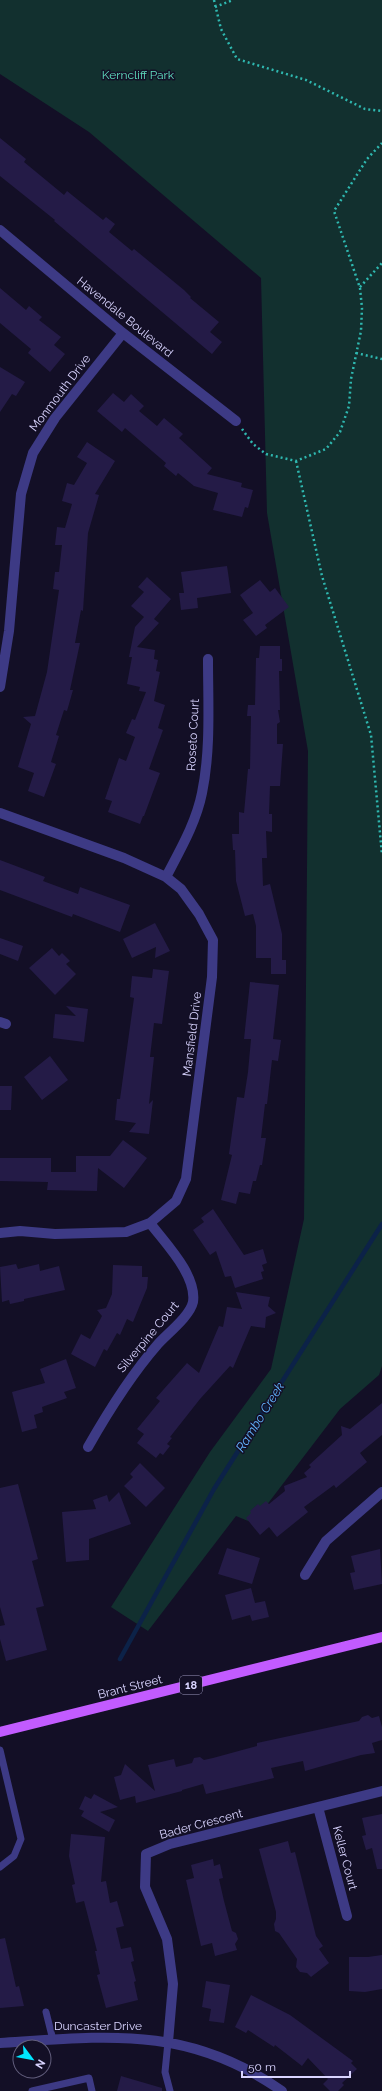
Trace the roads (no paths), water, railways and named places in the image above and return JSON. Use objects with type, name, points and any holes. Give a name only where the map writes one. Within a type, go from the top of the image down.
[{"type":"main road","name":"Brant Street","points":[[0,1732],[382,1637]]},
{"type":"street","name":"Havendale Boulevard","points":[[0,230],[123,333],[236,421]]},
{"type":"street","name":"Monmouth Drive","points":[[0,687],[9,631],[21,494],[33,453],[55,418],[123,333]]},
{"type":"street","name":"Roseto Court","points":[[166,877],[185,841],[202,794],[208,757],[208,659]]},
{"type":"street","name":"Mansfield Drive","points":[[0,813],[124,858],[166,877],[181,889],[199,914],[213,940],[212,977],[186,1179],[176,1201],[150,1223],[126,1232],[55,1234],[20,1231],[0,1233]]},
{"type":"street","name":"Silverpine Court","points":[[88,1447],[118,1395],[139,1365],[184,1318],[193,1303],[192,1287],[179,1260],[150,1223]]},
{"type":"street","points":[[305,1574],[326,1541],[382,1492]]},
{"type":"street","name":"Bader Crescent","points":[[168,2042],[173,1984],[167,1939],[145,1887],[146,1854],[170,1844],[382,1791]]},
{"type":"street","name":"Keller Court","points":[[318,1807],[347,1916]]},
{"type":"street","name":"Duncaster Drive","points":[[0,2043],[90,2037],[140,2038],[168,2042],[190,2046],[228,2059],[263,2078],[282,2091]]},
{"type":"lane","points":[[0,1750],[20,1839],[14,1856],[0,1867]]},
{"type":"lane","points":[[46,2012],[53,2040]]},
{"type":"lane","points":[[168,2042],[165,2072],[170,2091]]},
{"type":"lane","points":[[35,2091],[64,2087],[89,2078],[92,2091]]},
{"type":"waterway","name":"Rambo Creek","points":[[120,1659],[214,1489],[382,1224]]},
{"type":"park label","name":"Kerncliff Park","points":[[138,75]]}]
